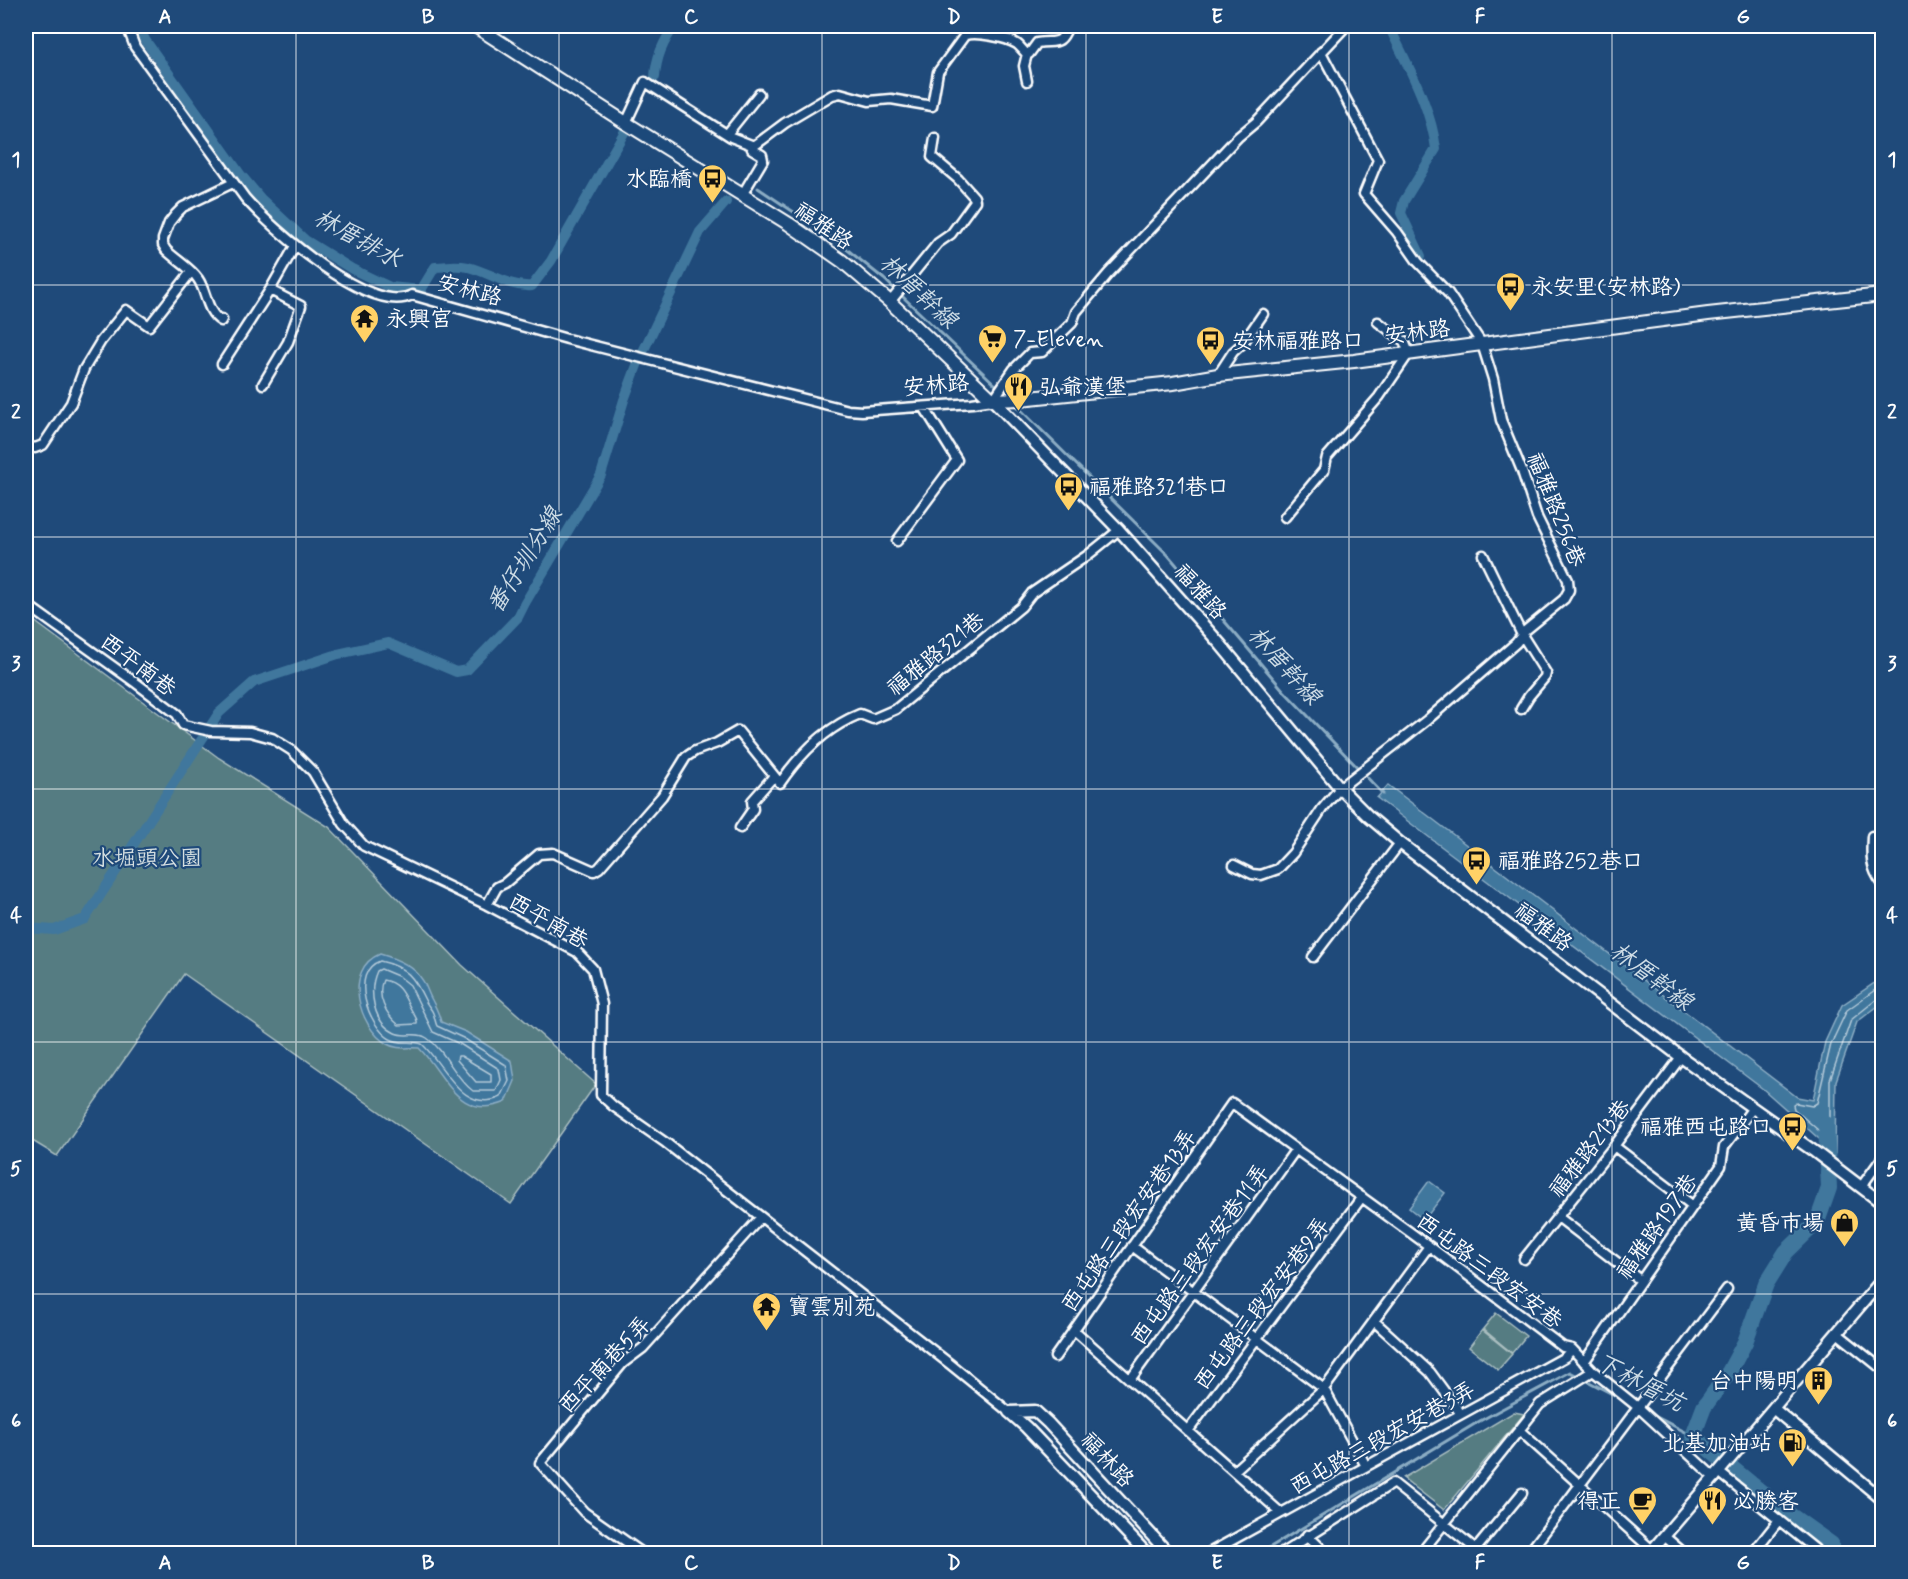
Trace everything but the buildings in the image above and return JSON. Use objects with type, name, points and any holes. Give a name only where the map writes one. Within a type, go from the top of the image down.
[{"type":"main road","name":"福雅路","points":[[475,26],[789,224],[842,261],[892,299],[998,398]]},
{"type":"main road","name":"安林路","points":[[998,398],[1018,399],[1173,383],[1218,375],[1354,361],[1708,314],[1882,295]]},
{"type":"street","name":"安林路","points":[[127,26],[135,47],[232,183],[258,213],[295,246],[342,278],[383,298],[412,295],[518,323],[567,339],[848,410],[972,404],[998,398]]},
{"type":"street","points":[[1028,81],[1024,66],[1027,54],[1037,44],[1058,42],[1068,26]]},
{"type":"street","points":[[998,398],[1014,369],[1030,353],[1042,352],[1072,323],[1076,312],[1108,274],[1238,137],[1256,123],[1346,26]]},
{"type":"street","points":[[754,146],[772,131],[812,106],[840,93],[869,101],[891,99],[932,106],[938,72],[965,35],[996,37],[1017,44],[1027,54]]},
{"type":"street","name":"福雅路256巷","points":[[1234,865],[1252,874],[1261,875],[1278,869],[1293,853],[1322,809],[1340,788],[1434,714],[1564,599],[1569,590],[1568,580],[1537,517],[1522,471],[1501,420],[1482,344],[1448,293],[1418,262],[1397,232],[1364,194],[1378,160],[1321,52]]},
{"type":"street","points":[[626,123],[645,82],[727,134],[754,146]]},
{"type":"street","points":[[727,134],[759,94]]},
{"type":"street","points":[[892,299],[938,243],[951,234],[975,201],[958,179],[932,157],[935,138]]},
{"type":"street","points":[[742,195],[763,160],[762,154],[752,149],[754,146]]},
{"type":"street","points":[[222,319],[221,321],[216,316],[207,303],[197,278],[163,245],[169,223],[183,207],[232,183]]},
{"type":"street","points":[[222,364],[270,290],[295,246]]},
{"type":"street","points":[[26,446],[43,445],[71,403],[84,369],[101,341],[126,310],[149,326],[190,272]]},
{"type":"street","points":[[263,384],[288,342],[301,306],[270,290]]},
{"type":"street","points":[[1218,375],[1263,314]]},
{"type":"street","points":[[1285,517],[1324,470],[1328,457],[1380,397],[1409,353],[1404,341],[1378,322]]},
{"type":"street","name":"福雅路","points":[[998,398],[1221,645],[1340,788],[1368,816],[1400,843],[1681,1057],[1815,1152],[1882,1203]]},
{"type":"street","points":[[897,541],[957,460],[924,407]]},
{"type":"street","name":"福雅路321巷","points":[[774,777],[780,783],[792,765],[816,741],[843,722],[860,714],[873,718],[896,709],[1021,607],[1032,593],[1088,555],[1119,530]]},
{"type":"street","points":[[1483,555],[1522,635],[1546,673],[1521,709]]},
{"type":"street","name":"西平南巷","points":[[26,604],[177,714],[183,725],[211,731],[250,732],[272,738],[291,750],[313,772],[344,824],[364,846],[577,952],[593,969],[602,1004],[601,1095],[950,1364]]},
{"type":"street","points":[[487,906],[497,887],[539,854],[553,853],[586,869],[594,871],[599,868],[662,796],[686,758],[695,751],[738,732],[774,777],[752,801],[753,809],[740,828]]},
{"type":"street","points":[[1872,836],[1871,863],[1882,883]]},
{"type":"street","points":[[1313,957],[1400,843]]},
{"type":"street","name":"福雅路213巷","points":[[1524,1259],[1681,1057]]},
{"type":"street","name":"西屯路三段宏安巷","points":[[1232,1102],[1563,1347],[1572,1349],[1593,1371],[1815,1549],[1815,1554]]},
{"type":"street","name":"西屯路三段宏安巷13弄","points":[[1054,1357],[1232,1102]]},
{"type":"street","name":"福雅路197巷","points":[[1584,1362],[1721,1166],[1724,1147],[1752,1108]]},
{"type":"street","points":[[1614,1146],[1693,1206]]},
{"type":"street","name":"西屯路三段宏安巷11弄","points":[[1130,1380],[1296,1149]]},
{"type":"street","points":[[1861,1186],[1882,1158]]},
{"type":"street","name":"西屯路三段宏安巷9弄","points":[[1188,1431],[1362,1197]]},
{"type":"street","name":"西平南巷5弄","points":[[641,1552],[584,1512],[540,1463],[623,1363],[643,1348],[761,1217]]},
{"type":"street","points":[[1558,1217],[1640,1280]]},
{"type":"street","points":[[1132,1246],[1324,1389],[1366,1466]]},
{"type":"street","points":[[1234,1471],[1324,1389],[1429,1246]]},
{"type":"street","points":[[1519,1430],[1651,1552],[1882,1280]]},
{"type":"street","points":[[1527,1554],[1727,1289]]},
{"type":"street","points":[[1374,1321],[1430,1372],[1461,1414]]},
{"type":"street","points":[[1074,1330],[1281,1513]]},
{"type":"street","points":[[1838,1333],[1882,1369]]},
{"type":"street","name":"西屯路三段宏安巷3弄","points":[[1207,1554],[1565,1357],[1572,1349]]},
{"type":"street","name":"福林路","points":[[950,1364],[1026,1427],[1147,1554]]},
{"type":"street","points":[[1420,1554],[1540,1404],[1593,1371]]},
{"type":"street","points":[[1774,1408],[1882,1499]]},
{"type":"street","name":"福林路","points":[[1009,1412],[1035,1411],[1169,1554]]},
{"type":"street","points":[[1281,1554],[1307,1535],[1393,1483],[1479,1551],[1522,1493]]},
{"type":"street","points":[[1752,1554],[1779,1520]]},
{"type":"street","points":[[1307,1535],[1327,1554]]},
{"type":"street","points":[[1664,1536],[1684,1554]]},
{"type":"green space","name":"水堀頭公園","points":[[26,615],[219,758],[329,827],[462,965],[596,1084],[511,1204],[184,974],[57,1156],[26,1137]]},
{"type":"green space","points":[[1496,1313],[1526,1336],[1512,1353],[1483,1329]]},
{"type":"green space","points":[[1482,1330],[1512,1354],[1498,1370],[1469,1347]]},
{"type":"green space","points":[[1514,1412],[1524,1414],[1444,1510],[1403,1478]]},
{"type":"water","points":[[1388,785],[1797,1097],[1813,1100],[1825,1042],[1842,1005],[1882,978],[1882,1003],[1857,1022],[1836,1081],[1835,1153],[1763,1089],[1377,798]]},
{"type":"water","points":[[380,954],[403,963],[418,973],[441,1022],[466,1032],[512,1061],[515,1081],[506,1102],[490,1107],[476,1106],[464,1101],[419,1048],[395,1047],[377,1036],[368,1025],[362,1012],[358,985],[361,972],[368,961]]},
{"type":"water","points":[[1429,1181],[1445,1193],[1424,1220],[1409,1208]]},
{"type":"waterway","name":"林厝排水","points":[[139,26],[145,40],[240,174],[261,199],[305,240],[352,269],[390,287],[421,290],[435,267],[455,266],[476,269],[516,285],[532,286],[551,261],[625,131]]},
{"type":"waterway","points":[[655,77],[661,50],[675,26]]},
{"type":"waterway","points":[[1389,26],[1424,101],[1436,149],[1404,201],[1401,213],[1421,256]]},
{"type":"waterway","name":"林厝幹線","points":[[758,188],[834,239],[884,279],[1000,389]]},
{"type":"waterway","name":"番仔圳分線","points":[[26,928],[54,930],[85,919],[219,713],[254,682],[338,654],[388,643],[456,672],[467,670],[518,617],[601,475],[639,360],[700,232],[726,202]]},
{"type":"waterway","name":"林厝幹線","points":[[1015,404],[1168,555],[1284,691],[1383,794]]},
{"type":"waterway","name":"下林厝坑","points":[[1826,1124],[1829,1188],[1817,1222],[1786,1252],[1766,1284],[1745,1342],[1729,1372],[1704,1407],[1693,1436],[1783,1510],[1831,1544],[1831,1554]]},
{"type":"waterway","name":"下林厝坑","points":[[1259,1554],[1478,1422],[1570,1372],[1622,1399]]},
{"type":"waterway","name":"下林厝坑","points":[[1649,1413],[1693,1436]]},
{"type":"place","name":"水臨橋","points":[[713,204]]},
{"type":"place","name":"永安里(安林路)","points":[[1510,312]]},
{"type":"place","name":"永興宮","points":[[365,344]]},
{"type":"place","name":"7-Eleven","points":[[992,364]]},
{"type":"place","name":"安林福雅路口","points":[[1211,366]]},
{"type":"place","name":"弘爺漢堡","points":[[1018,412]]},
{"type":"place","name":"福雅路321巷口","points":[[1068,512]]},
{"type":"place","name":"福雅路252巷口","points":[[1477,886]]},
{"type":"place","name":"福雅西屯路口","points":[[1793,1152]]},
{"type":"place","name":"黃昏市場","points":[[1845,1248]]},
{"type":"place","name":"寶雲別苑","points":[[767,1332]]},
{"type":"place","name":"台中陽明","points":[[1819,1406]]},
{"type":"place","name":"北基加油站","points":[[1793,1468]]},
{"type":"place","name":"得正","points":[[1642,1526]]},
{"type":"place","name":"必勝客","points":[[1712,1526]]}]
